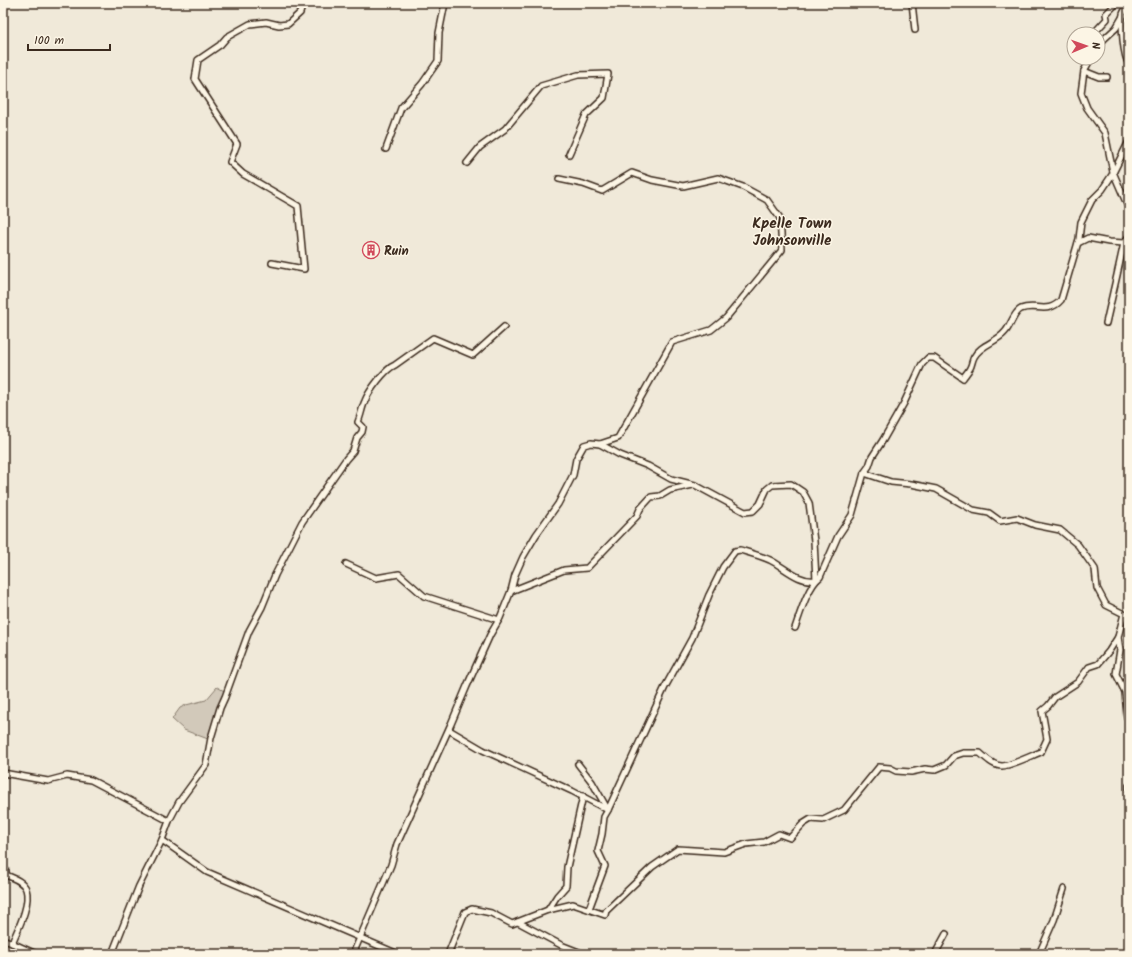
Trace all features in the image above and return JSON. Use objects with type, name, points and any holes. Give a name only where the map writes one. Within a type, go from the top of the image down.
[{"type":"street","points":[[272,263],[304,269],[298,206],[244,174],[230,162],[237,144],[195,79],[198,60],[220,45],[227,37],[250,24],[266,22],[279,25],[288,24],[300,13],[302,3]]},
{"type":"street","points":[[386,150],[401,108],[422,84],[438,61],[439,33],[445,3]]},
{"type":"street","points":[[912,3],[915,30]]},
{"type":"street","points":[[1101,26],[1107,19],[1106,14],[1118,3]]},
{"type":"street","points":[[1106,37],[1116,28],[1129,3]]},
{"type":"street","points":[[1123,15],[1123,46],[1129,64]]},
{"type":"street","points":[[1087,66],[1084,71],[1081,93],[1088,108],[1105,133],[1113,172],[1129,209]]},
{"type":"street","points":[[1084,71],[1099,77],[1107,77]]},
{"type":"street","points":[[467,163],[480,147],[505,129],[541,86],[578,75],[608,74],[604,98],[586,115],[569,154]]},
{"type":"street","points":[[795,628],[803,606],[816,580],[820,577],[838,536],[852,515],[864,473],[904,403],[922,364],[928,358],[934,358],[963,378],[970,368],[974,356],[1005,332],[1019,310],[1028,307],[1050,308],[1061,300],[1078,242],[1081,222],[1092,200],[1102,190],[1113,172],[1129,141]]},
{"type":"street","points":[[559,179],[583,184],[602,191],[632,173],[652,180],[683,186],[718,178],[743,187],[767,200],[780,218],[782,250],[726,318],[711,330],[672,342],[618,438],[600,444]]},
{"type":"street","points":[[1106,323],[1129,236]]},
{"type":"street","points":[[1078,242],[1088,238],[1126,244]]},
{"type":"street","points":[[112,954],[139,886],[162,840],[169,821],[179,802],[206,765],[211,738],[220,708],[249,631],[302,522],[346,459],[354,451],[357,438],[362,432],[363,427],[358,422],[365,399],[390,368],[433,338],[473,355],[504,327]]},
{"type":"street","points":[[353,954],[391,865],[397,844],[490,635],[499,620],[511,591],[522,557],[558,504],[573,475],[576,459],[584,445],[591,443],[600,444],[620,455],[648,466],[671,478],[695,485],[745,512],[753,511],[760,504],[767,489],[772,485],[791,484],[803,492],[809,503],[814,540],[816,580]]},
{"type":"street","points":[[448,954],[465,912],[472,909],[490,913],[512,924],[548,910],[573,904],[605,915],[606,911],[652,867],[678,849],[724,852],[746,844],[764,842],[778,834],[790,838],[803,824],[811,819],[823,820],[844,810],[879,767],[890,768],[896,772],[911,772],[925,769],[934,770],[946,766],[954,756],[963,753],[980,753],[991,762],[1002,766],[1041,752],[1047,739],[1042,711],[1055,697],[1078,682],[1089,667],[1098,664],[1109,651],[1118,636],[1124,614],[1106,605],[1097,588],[1095,569],[1078,545],[1060,530],[1017,518],[1000,521],[989,513],[974,510],[936,489],[891,482],[864,473]]},
{"type":"street","points":[[511,591],[564,570],[588,568],[632,522],[651,497],[660,496],[670,490],[695,485]]},
{"type":"street","points":[[589,909],[605,866],[598,851],[604,817],[665,687],[692,638],[709,595],[723,567],[736,551],[740,550],[770,560],[791,573],[805,579],[811,581],[816,580]]},
{"type":"street","points":[[346,564],[376,578],[399,574],[424,596],[499,620]]},
{"type":"street","points":[[1118,636],[1120,650],[1116,674],[1125,692],[1127,717],[1129,721]]},
{"type":"street","points":[[449,730],[483,750],[540,775],[608,810]]},
{"type":"street","points":[[578,764],[592,782],[608,810]]},
{"type":"street","points":[[3,773],[48,781],[68,776],[91,780],[169,821]]},
{"type":"street","points":[[548,910],[566,886],[567,867],[583,796]]},
{"type":"street","points":[[162,840],[207,872],[398,954]]},
{"type":"street","points":[[6,871],[6,875],[20,881],[26,889],[24,914],[12,943]]},
{"type":"street","points":[[1039,954],[1054,920],[1064,889]]},
{"type":"street","points":[[518,922],[561,945],[584,954]]},
{"type":"street","points":[[935,954],[946,934]]},
{"type":"street","points":[[3,939],[36,954]]},
{"type":"shaded area","points":[[217,687],[226,692],[208,739],[184,730],[172,719],[180,708],[206,700]]},
{"type":"place","name":"Ruin","points":[[371,250]]},
{"type":"district","name":"Kpelle Town Johnsonville","points":[[792,232]]}]
